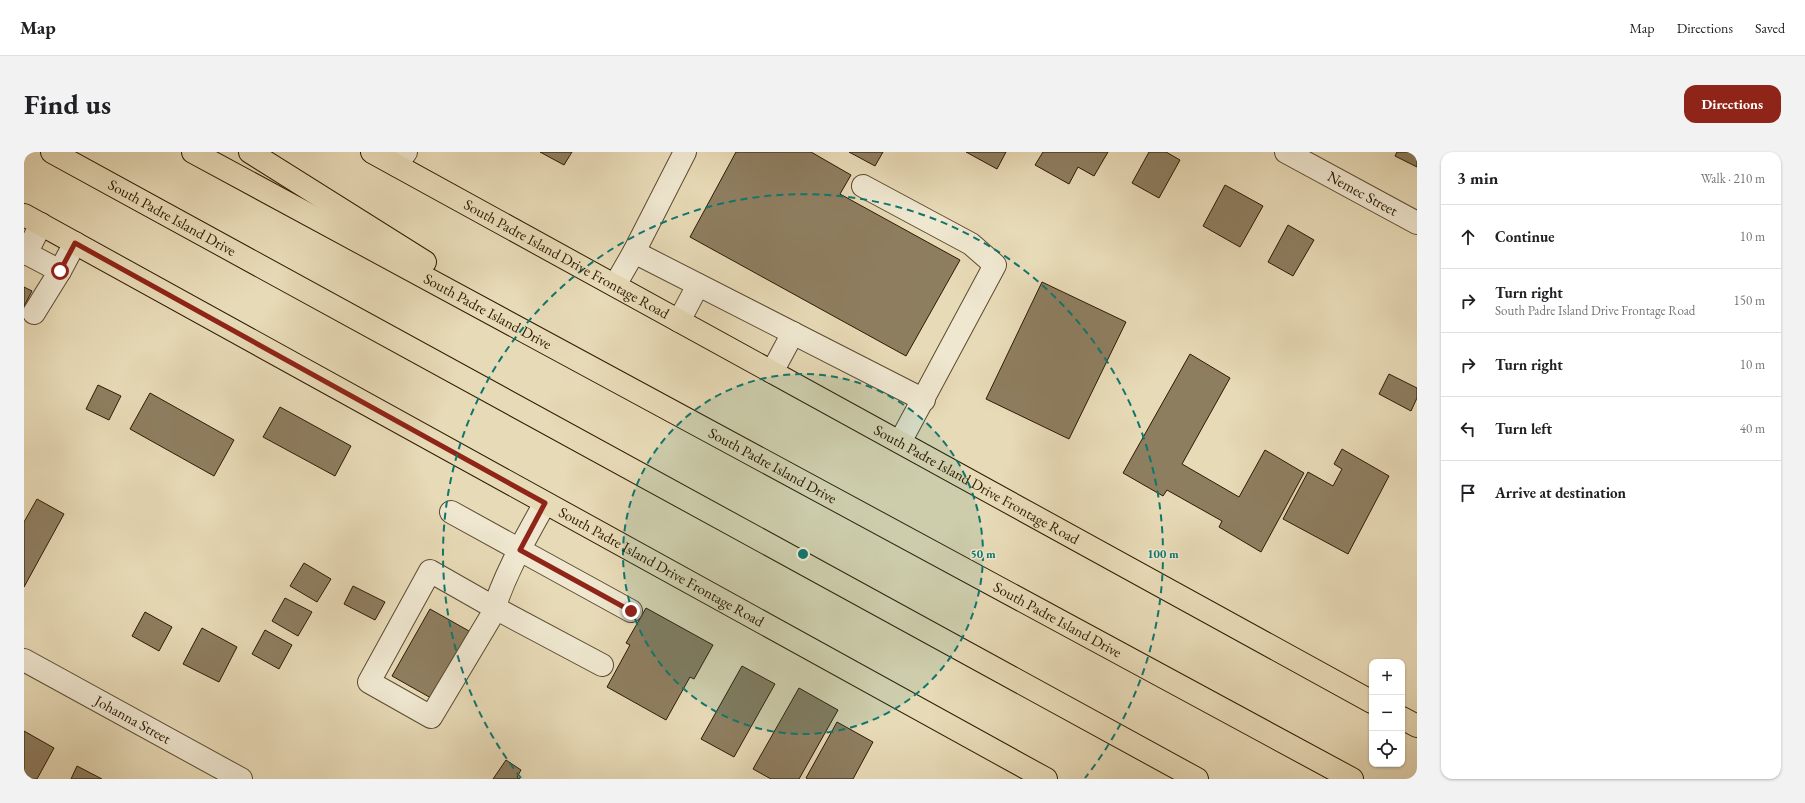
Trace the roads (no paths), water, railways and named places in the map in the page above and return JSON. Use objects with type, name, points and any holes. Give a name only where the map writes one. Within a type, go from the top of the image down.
[{"type":"main road","name":"South Padre Island Drive","points":[[52,152],[1189,776]]},
{"type":"main road","name":"South Padre Island Drive","points":[[194,152],[1352,779]]},
{"type":"main road","points":[[250,152],[596,371]]},
{"type":"main road","name":"South Padre Island Drive Frontage Road","points":[[372,152],[401,159],[614,285],[1369,700]]},
{"type":"main road","name":"South Padre Island Drive Frontage Road","points":[[32,220],[1046,779]]},
{"type":"main road","points":[[1405,720],[1417,726]]},
{"type":"street","points":[[614,285],[634,252],[685,152]]},
{"type":"street","name":"Nemec Street","points":[[1286,152],[1417,224]]},
{"type":"street","points":[[863,186],[971,244],[996,266],[900,442]]},
{"type":"street","points":[[32,220],[25,253],[60,271]]},
{"type":"street","points":[[34,313],[60,271],[75,243]]},
{"type":"street","points":[[634,252],[924,400]]},
{"type":"street","points":[[679,321],[698,285]]},
{"type":"street","points":[[772,372],[793,333]]},
{"type":"street","points":[[545,503],[502,584],[495,608],[492,615],[431,717],[369,682],[430,571],[495,608],[602,665]]},
{"type":"street","points":[[451,512],[631,611]]},
{"type":"street","name":"Johanna Street","points":[[24,660],[241,779]]}]
